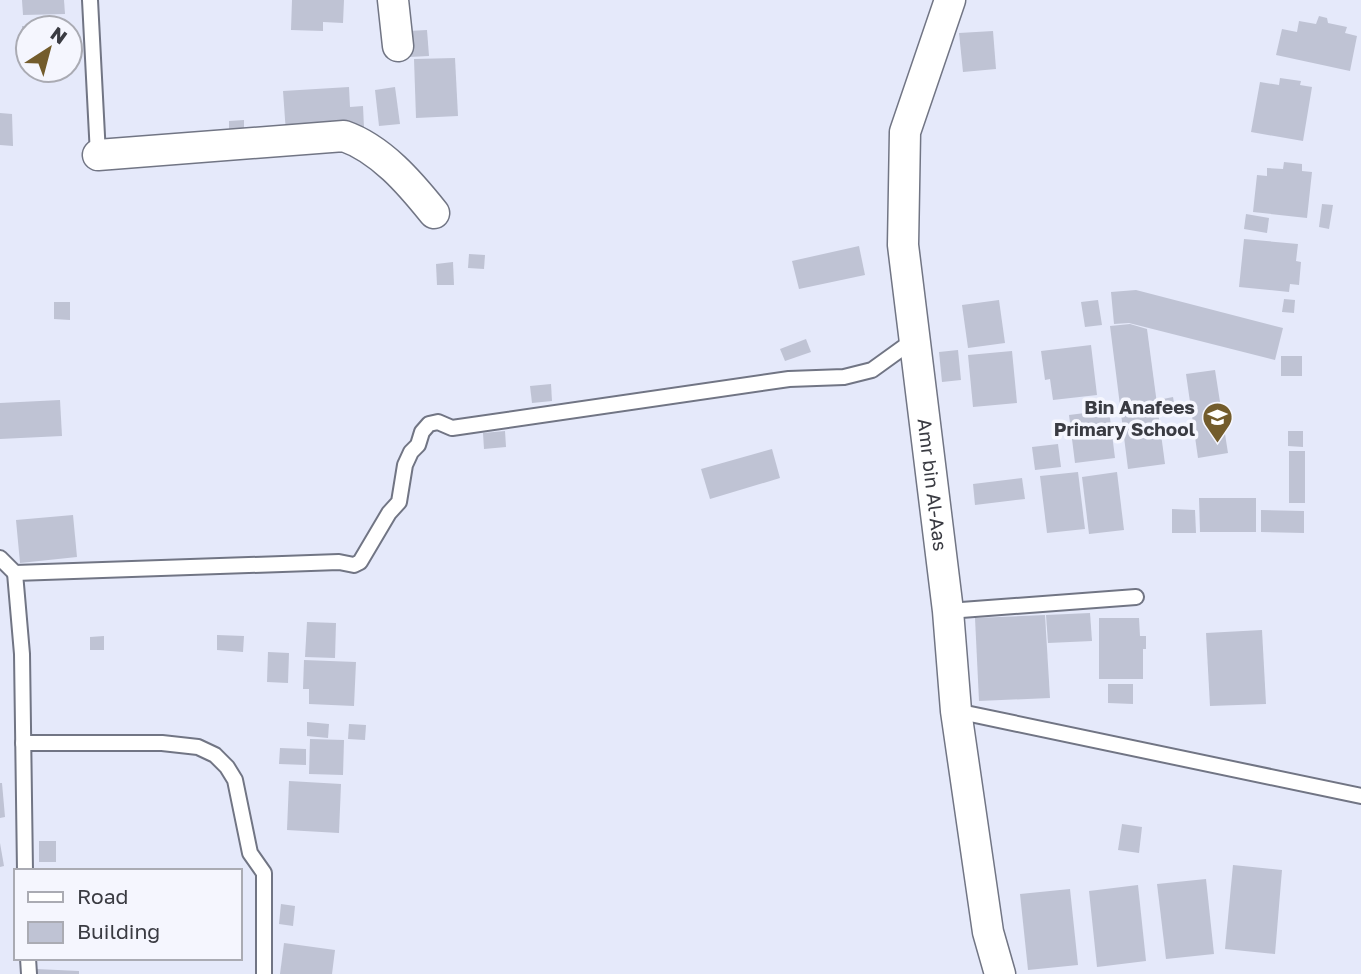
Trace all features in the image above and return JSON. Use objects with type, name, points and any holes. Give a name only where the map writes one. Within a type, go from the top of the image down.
[{"type":"street","points":[[393,0],[398,46]]},
{"type":"street","name":"Amr bin Al-Aas","points":[[950,0],[905,132],[903,245],[948,611],[956,711],[988,932],[1000,974]]},
{"type":"street","points":[[98,155],[344,136],[364,143],[413,187],[434,213]]},
{"type":"lane","points":[[90,0],[98,155]]},
{"type":"lane","points":[[15,573],[339,562],[354,565],[360,562],[388,513],[399,502],[405,465],[429,424],[438,422],[452,428],[789,379],[844,377],[872,370],[915,340]]},
{"type":"lane","points":[[0,558],[15,573],[22,654],[25,869]]},
{"type":"lane","points":[[948,611],[1136,597]]},
{"type":"lane","points":[[956,711],[1361,796]]},
{"type":"lane","points":[[23,743],[162,743],[198,747],[215,755],[235,780],[250,853],[264,873],[264,974]]},
{"type":"building","points":[[22,0],[64,0],[65,14],[23,14]]},
{"type":"building","points":[[292,0],[344,0],[343,23],[323,22],[323,31],[291,30]]},
{"type":"building","points":[[1319,16],[1327,18],[1328,23],[1347,27],[1345,33],[1357,36],[1350,71],[1276,55],[1282,29],[1297,32],[1299,21],[1316,24]]},
{"type":"building","points":[[427,30],[429,56],[409,57],[408,31]]},
{"type":"building","points":[[993,31],[996,69],[963,72],[959,33]]},
{"type":"building","points":[[455,58],[458,116],[416,118],[414,59]]},
{"type":"building","points":[[1280,78],[1301,81],[1300,85],[1312,87],[1303,141],[1251,132],[1260,82],[1279,85]]},
{"type":"building","points":[[349,87],[350,107],[363,106],[364,128],[286,133],[283,91]]},
{"type":"building","points":[[395,87],[400,124],[379,126],[375,90]]},
{"type":"building","points":[[0,113],[12,114],[13,146],[0,145]]},
{"type":"building","points":[[244,120],[244,137],[229,137],[229,121]]},
{"type":"building","points":[[1284,162],[1302,164],[1302,171],[1312,172],[1307,218],[1253,212],[1257,175],[1267,176],[1267,168],[1283,169]]},
{"type":"building","points":[[1322,204],[1333,205],[1329,229],[1319,227]]},
{"type":"building","points":[[1246,214],[1269,218],[1267,233],[1244,229]]},
{"type":"building","points":[[1244,239],[1298,244],[1296,261],[1301,262],[1299,285],[1290,284],[1289,292],[1239,287]]},
{"type":"building","points":[[859,246],[865,275],[799,289],[792,261]]},
{"type":"building","points":[[469,254],[485,255],[484,269],[468,268]]},
{"type":"building","points":[[453,262],[454,285],[437,285],[436,264]]},
{"type":"building","points":[[1136,290],[1283,328],[1275,360],[1129,323],[1114,324],[1111,292]]},
{"type":"building","points":[[1284,299],[1295,300],[1294,313],[1282,312]]},
{"type":"building","points":[[999,300],[1005,343],[968,348],[962,305]]},
{"type":"building","points":[[1098,300],[1102,325],[1085,327],[1081,302]]},
{"type":"building","points":[[54,302],[70,302],[70,320],[54,319]]},
{"type":"building","points":[[1130,324],[1147,329],[1165,464],[1128,469],[1110,326]]},
{"type":"building","points":[[806,339],[811,352],[785,361],[780,349]]},
{"type":"building","points":[[1091,345],[1097,395],[1053,400],[1050,379],[1045,380],[1041,351]]},
{"type":"building","points":[[958,350],[961,380],[942,382],[939,352]]},
{"type":"building","points":[[1012,351],[1017,403],[973,407],[968,355]]},
{"type":"building","points":[[1281,356],[1302,356],[1302,376],[1281,376]]},
{"type":"building","points":[[1215,370],[1228,453],[1198,458],[1186,374]]},
{"type":"building","points":[[551,384],[552,401],[532,403],[530,386]]},
{"type":"building","points":[[1173,397],[1176,414],[1161,416],[1158,400]]},
{"type":"building","points":[[60,400],[62,436],[0,439],[0,403]]},
{"type":"building","points":[[1109,410],[1115,458],[1075,463],[1069,415]]},
{"type":"building","points":[[505,431],[506,447],[484,449],[483,433]]},
{"type":"building","points":[[1288,431],[1303,431],[1303,447],[1288,446]]},
{"type":"building","points":[[1058,444],[1061,467],[1035,470],[1032,447]]},
{"type":"building","points":[[772,449],[780,478],[710,499],[701,469]]},
{"type":"building","points":[[1289,451],[1305,451],[1305,503],[1289,503]]},
{"type":"building","points":[[1078,472],[1085,529],[1047,533],[1040,476]]},
{"type":"building","points":[[1117,472],[1124,530],[1089,534],[1082,477]]},
{"type":"building","points":[[1022,478],[1025,499],[975,505],[973,484]]},
{"type":"building","points":[[1199,498],[1256,498],[1256,532],[1200,532]]},
{"type":"building","points":[[1172,509],[1195,510],[1196,533],[1172,533]]},
{"type":"building","points":[[1261,510],[1304,511],[1304,533],[1261,532]]},
{"type":"building","points":[[73,515],[77,557],[20,563],[16,520]]},
{"type":"building","points":[[1090,613],[1092,641],[1048,643],[1046,615]]},
{"type":"building","points":[[1045,615],[1050,698],[979,701],[975,618]]},
{"type":"building","points":[[1099,618],[1139,618],[1140,636],[1146,636],[1143,679],[1099,679]]},
{"type":"building","points":[[307,622],[336,623],[335,658],[305,657]]},
{"type":"building","points":[[1262,630],[1266,704],[1210,706],[1206,633]]},
{"type":"building","points":[[217,635],[244,636],[243,652],[217,650]]},
{"type":"building","points":[[104,636],[104,650],[90,650],[90,637]]},
{"type":"building","points":[[268,652],[289,653],[288,683],[267,682]]},
{"type":"building","points":[[304,660],[356,662],[354,706],[309,704],[309,689],[303,689]]},
{"type":"building","points":[[1108,684],[1133,684],[1133,704],[1108,703]]},
{"type":"building","points":[[307,722],[329,724],[328,738],[307,736]]},
{"type":"building","points":[[349,724],[366,725],[365,740],[348,739]]},
{"type":"building","points":[[310,739],[344,740],[343,775],[309,774]]},
{"type":"building","points":[[280,748],[306,749],[306,765],[279,764]]},
{"type":"building","points":[[289,781],[341,784],[339,833],[287,830]]},
{"type":"building","points":[[0,783],[5,817],[0,818]]},
{"type":"building","points":[[1122,824],[1142,827],[1139,853],[1118,850]]},
{"type":"building","points":[[39,841],[56,841],[56,862],[39,862]]},
{"type":"building","points":[[0,843],[4,866],[0,867]]},
{"type":"building","points":[[1233,865],[1282,870],[1275,954],[1225,949]]},
{"type":"building","points":[[1206,879],[1214,954],[1166,959],[1157,884]]},
{"type":"building","points":[[1138,885],[1146,961],[1097,967],[1089,891]]},
{"type":"building","points":[[1070,889],[1078,965],[1028,970],[1020,894]]},
{"type":"building","points":[[281,904],[295,906],[293,926],[279,924]]},
{"type":"building","points":[[284,943],[335,950],[332,974],[280,974]]},
{"type":"building","points":[[36,969],[79,971],[79,974],[36,974]]},
{"type":"place","name":"Bin Anafees Primary School","points":[[1218,445]]}]
